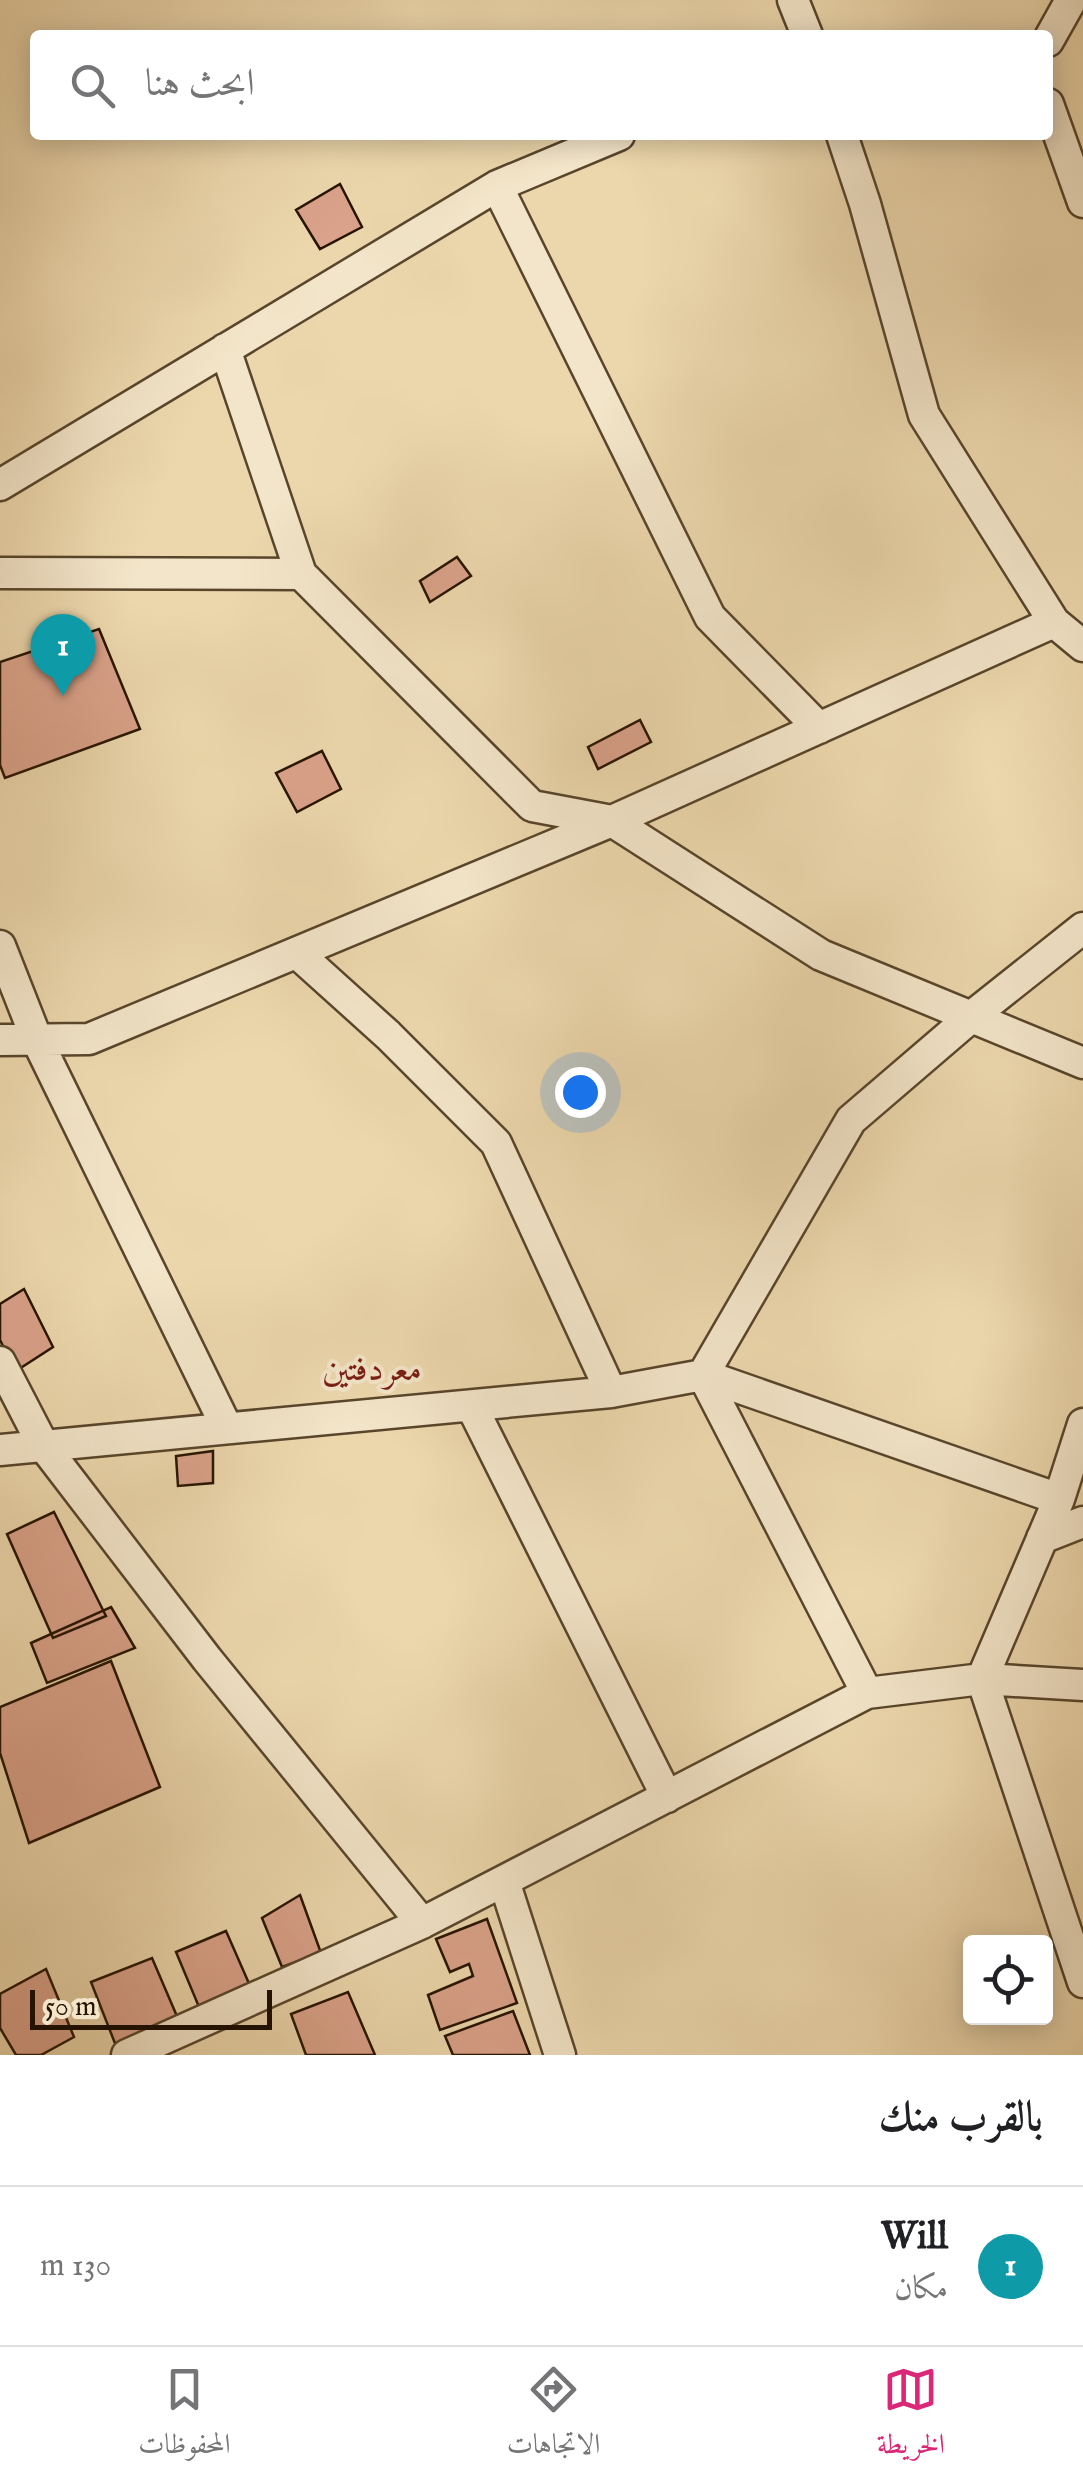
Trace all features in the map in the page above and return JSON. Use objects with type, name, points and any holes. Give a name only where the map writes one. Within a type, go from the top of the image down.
[{"type":"street","points":[[793,0],[804,30]]},
{"type":"street","points":[[1053,32],[1071,0]]},
{"type":"street","points":[[1053,118],[1083,202]]},
{"type":"street","points":[[0,485],[497,186],[608,140]]},
{"type":"street","points":[[844,140],[924,415],[1054,622],[1083,646]]},
{"type":"street","points":[[497,186],[710,617],[819,728]]},
{"type":"street","points":[[225,350],[301,574],[532,806],[612,822],[821,955],[1083,1064]]},
{"type":"street","points":[[0,574],[301,574]]},
{"type":"street","points":[[0,1040],[90,1039],[612,822],[1054,622]]},
{"type":"street","points":[[703,1375],[851,1120],[1083,928]]},
{"type":"street","points":[[0,946],[37,1040],[227,1428]]},
{"type":"street","points":[[297,952],[388,1035],[496,1143],[610,1392]]},
{"type":"street","points":[[0,1362],[43,1445],[208,1658],[422,1923]]},
{"type":"street","points":[[703,1375],[866,1692]]},
{"type":"street","points":[[0,1450],[610,1392],[703,1375],[1059,1499]]},
{"type":"street","points":[[472,1406],[667,1797]]},
{"type":"street","points":[[1083,1424],[1059,1499],[982,1679],[1083,1982]]},
{"type":"street","points":[[1042,1538],[1083,1522]]},
{"type":"street","points":[[128,2055],[422,1923],[866,1692],[982,1679],[1083,1685]]},
{"type":"street","points":[[504,1881],[560,2055]]},
{"type":"building","points":[[340,184],[362,227],[320,249],[296,210]]},
{"type":"building","points":[[457,557],[471,576],[430,602],[420,581]]},
{"type":"building","points":[[99,629],[140,729],[5,778],[0,765],[0,662]]},
{"type":"building","points":[[640,720],[651,742],[598,769],[588,747]]},
{"type":"building","points":[[322,751],[341,789],[297,812],[276,773]]},
{"type":"building","points":[[24,1289],[53,1347],[16,1371],[0,1340],[0,1304]]},
{"type":"building","points":[[213,1451],[213,1483],[178,1486],[176,1456]]},
{"type":"building","points":[[54,1512],[106,1616],[53,1638],[7,1534]]},
{"type":"building","points":[[111,1607],[135,1648],[47,1683],[31,1643]]},
{"type":"building","points":[[111,1661],[160,1787],[29,1843],[0,1753],[0,1707]]},
{"type":"building","points":[[300,1895],[321,1953],[282,1967],[262,1918]]},
{"type":"building","points":[[487,1919],[517,2003],[440,2030],[428,1995],[473,1976],[469,1964],[450,1972],[436,1939]]},
{"type":"building","points":[[226,1931],[251,1988],[199,2007],[176,1952]]},
{"type":"building","points":[[152,1958],[179,2021],[118,2051],[91,1982]]},
{"type":"building","points":[[46,1969],[74,2037],[41,2055],[16,2055],[0,2028],[0,1994]]},
{"type":"building","points":[[348,1992],[375,2055],[306,2055],[291,2014]]},
{"type":"building","points":[[513,2011],[530,2055],[453,2055],[445,2036]]},
{"type":"place","name":"Will","points":[[63,696]]},
{"type":"district","name":"معردفتين","points":[[372,1370]]}]
